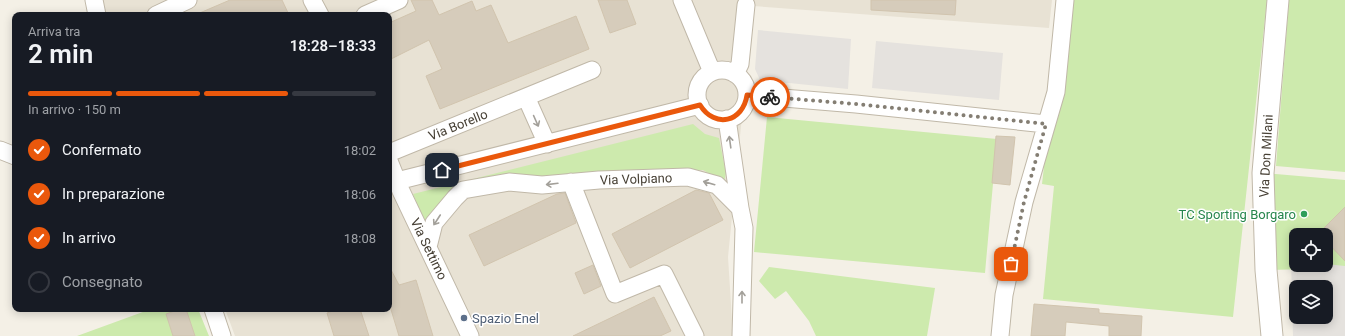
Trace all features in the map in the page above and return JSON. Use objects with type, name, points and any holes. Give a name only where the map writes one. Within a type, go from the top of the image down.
[{"type":"street","points":[[94,0],[96,12]]},
{"type":"street","points":[[162,12],[188,0]]},
{"type":"street","points":[[312,0],[318,12]]},
{"type":"street","points":[[372,12],[399,0]]},
{"type":"street","points":[[682,0],[712,72]]},
{"type":"street","points":[[1000,336],[1004,295],[1024,202],[1056,92],[1065,0]]},
{"type":"street","name":"Via Don Milani","points":[[1272,336],[1266,270],[1263,172],[1278,0]]},
{"type":"street","points":[[735,74],[740,64],[746,5]]},
{"type":"street","name":"Via Borello","points":[[392,153],[592,70]]},
{"type":"street","points":[[720,70],[728,70],[735,74],[742,79],[746,86],[746,103],[735,116],[727,119],[711,117],[704,112],[697,97],[698,90],[703,79],[712,72],[720,70]]},
{"type":"street","points":[[747,95],[856,104],[1046,124]]},
{"type":"street","points":[[526,97],[546,144]]},
{"type":"street","points":[[393,182],[700,105]]},
{"type":"street","points":[[727,119],[744,228],[741,336]]},
{"type":"street","points":[[0,150],[12,155]]},
{"type":"street","name":"Via Volpiano","points":[[428,247],[434,223],[463,190],[509,182],[542,185],[571,182],[688,177],[717,185],[740,208]]},
{"type":"street","name":"Via Settimo","points":[[393,182],[428,247],[470,336]]},
{"type":"street","points":[[571,182],[615,294],[664,274],[695,336]]},
{"type":"street","points":[[214,312],[222,336]]},
{"type":"shaded area","points":[[101,0],[1052,0],[1049,28],[753,6],[728,257],[733,336],[235,336],[226,312],[392,312],[392,12],[105,12]]},
{"type":"shaded area","points":[[758,30],[851,39],[848,89],[760,80],[755,69]]},
{"type":"shaded area","points":[[876,41],[1003,53],[999,100],[872,88]]},
{"type":"shaded area","points":[[1333,265],[1345,266],[1345,336],[1293,336],[1293,324],[1333,324],[1333,280],[1292,280],[1291,272],[1333,272]]},
{"type":"green space","points":[[1063,0],[1267,0],[1233,317],[1043,299],[1054,186],[1042,184]]},
{"type":"green space","points":[[1289,0],[1345,0],[1345,172],[1276,166]]},
{"type":"green space","points":[[767,117],[997,139],[985,273],[754,252]]},
{"type":"green space","points":[[693,124],[705,134],[719,138],[726,173],[724,182],[703,170],[605,180],[463,190],[427,228],[413,194]]},
{"type":"green space","name":"TC Sporting Borgaro","points":[[1263,173],[1345,180],[1345,268],[1333,268],[1333,228],[1289,228],[1289,269],[1266,270]]},
{"type":"green space","points":[[769,267],[935,288],[927,336],[816,336],[809,321],[786,291],[775,299],[759,281]]},
{"type":"green space","points":[[143,312],[199,312],[209,336],[77,336]]},
{"type":"building","points":[[230,0],[282,0],[288,12],[202,12]]},
{"type":"building","points":[[411,0],[432,0],[439,15],[472,1],[476,11],[491,5],[508,43],[576,16],[589,49],[440,109],[426,76],[442,69],[429,40],[392,58],[392,22],[416,11]]},
{"type":"building","points":[[598,0],[627,0],[636,24],[610,33]]},
{"type":"building","points":[[871,0],[956,0],[955,15],[871,10]]},
{"type":"building","points":[[996,136],[1015,137],[1010,185],[992,183]]},
{"type":"building","points":[[696,190],[709,193],[723,220],[630,268],[612,234]]},
{"type":"building","points":[[565,193],[576,223],[484,266],[469,235],[557,194]]},
{"type":"building","points":[[1345,207],[1345,261],[1333,248],[1333,228],[1324,228]]},
{"type":"building","points":[[593,265],[601,286],[584,294],[575,273]]},
{"type":"building","points":[[392,272],[399,285],[416,280],[433,336],[399,336],[392,312]]},
{"type":"building","points":[[654,297],[671,331],[660,336],[573,336]]},
{"type":"building","points":[[1034,304],[1099,309],[1099,313],[1142,316],[1141,336],[1109,336],[1109,326],[1066,322],[1065,336],[1031,336]]},
{"type":"building","points":[[172,312],[187,312],[195,336],[173,336],[166,314]]},
{"type":"building","points":[[361,312],[369,336],[334,336],[327,313]]},
{"type":"way so far","points":[[770,97],[856,104],[1046,124],[1024,202],[1011,264]]},
{"type":"place","name":"TC Sporting Borgaro","points":[[1304,214]]},
{"type":"place","name":"Spazio Enel","points":[[464,318]]},
{"type":"route","points":[[442,170],[700,105],[704,112],[711,117],[727,119],[735,116],[741,110],[746,103],[747,95],[770,97]]}]
